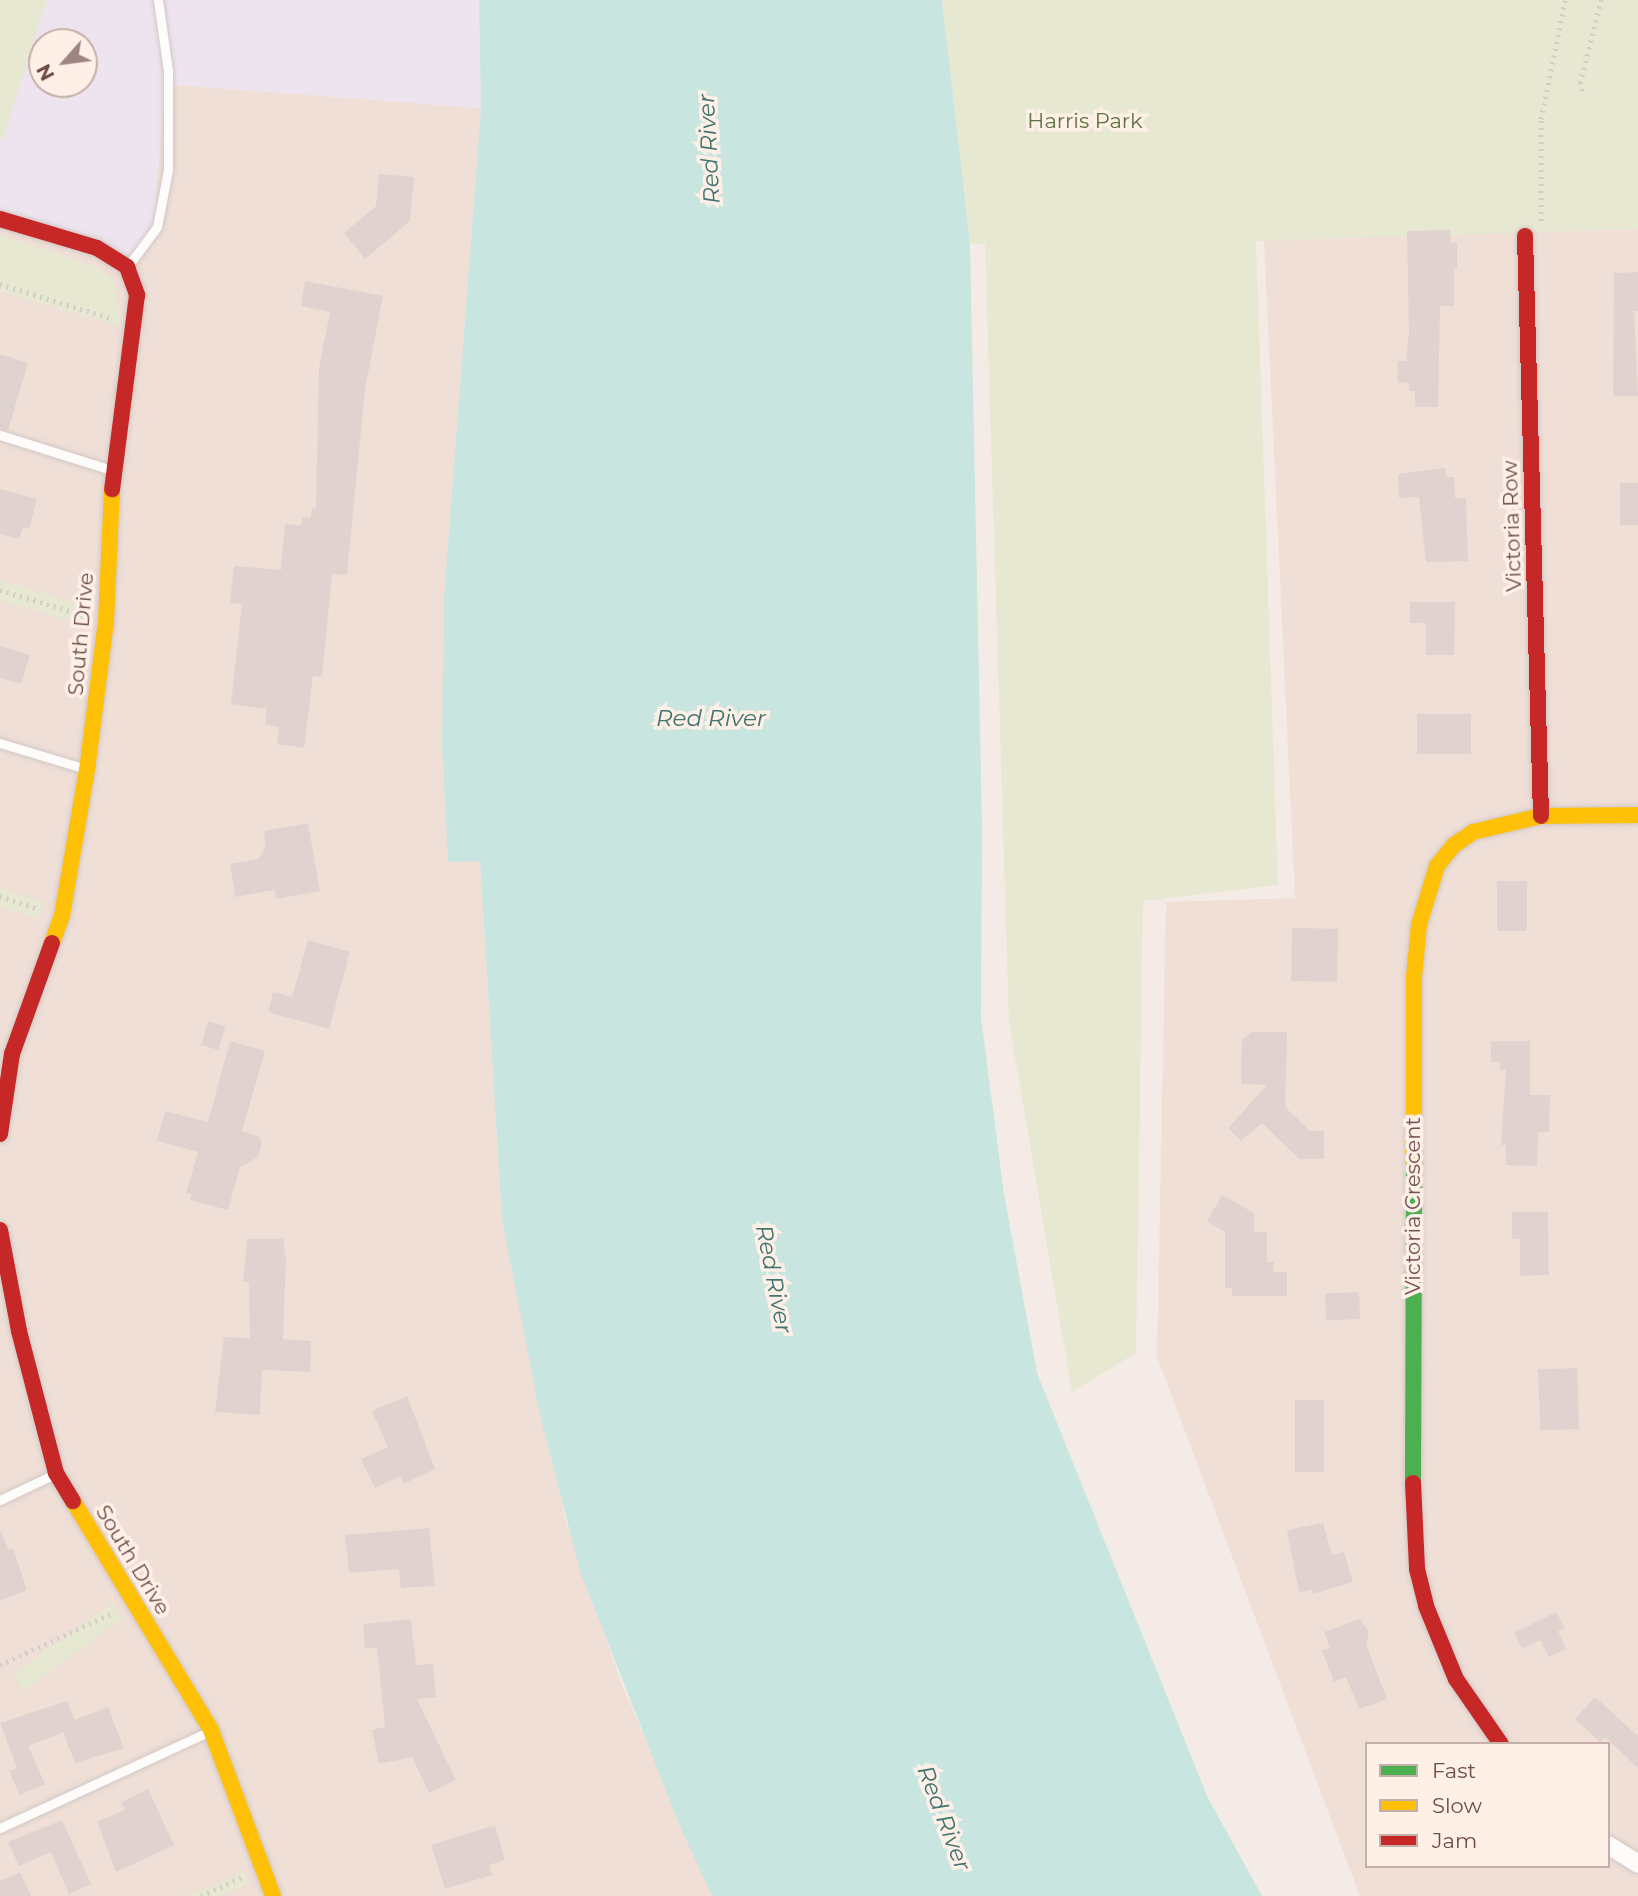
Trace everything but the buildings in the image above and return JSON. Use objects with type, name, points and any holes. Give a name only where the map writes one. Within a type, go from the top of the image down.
[{"type":"street","points":[[0,219],[97,248],[127,267]]},
{"type":"street","name":"Victoria Row","points":[[1525,236],[1541,816]]},
{"type":"street","name":"South Drive","points":[[0,1134],[6,1052],[62,916],[88,770],[106,622],[113,470],[135,325],[136,295],[127,267]]},
{"type":"street","name":"Victoria Crescent","points":[[1500,1742],[1456,1679],[1426,1606],[1417,1569],[1413,1529],[1414,977],[1425,892],[1437,866],[1454,845],[1473,832],[1541,816],[1638,815]]},
{"type":"street","name":"South Drive","points":[[0,1230],[19,1331],[56,1473],[211,1730],[273,1896]]},
{"type":"street","points":[[1610,1846],[1638,1864]]},
{"type":"lane","points":[[127,267],[157,227],[168,170],[169,71],[158,0]]},
{"type":"lane","points":[[0,435],[113,470]]},
{"type":"lane","points":[[0,743],[88,770]]},
{"type":"lane","points":[[0,1500],[56,1473]]},
{"type":"lane","points":[[0,1828],[211,1730]]},
{"type":"path","points":[[1525,236],[1543,219],[1541,119],[1565,0]]},
{"type":"path","points":[[1582,91],[1580,83],[1601,0]]},
{"type":"path","points":[[0,284],[135,325]]},
{"type":"path","points":[[0,590],[106,622]]},
{"type":"path","points":[[0,896],[62,916]]},
{"type":"path","points":[[0,1665],[134,1603]]},
{"type":"path","points":[[201,1896],[263,1868]]},
{"type":"shaded area","points":[[0,0],[479,0],[481,108],[165,84],[152,245],[127,267],[0,220]]},
{"type":"shaded area","points":[[165,84],[481,108],[444,597],[442,744],[448,862],[480,861],[502,1219],[566,1522],[621,1682],[712,1896],[0,1896],[0,220],[152,245]]},
{"type":"shaded area","points":[[1638,229],[1638,1896],[1360,1896],[1157,1357],[1166,902],[1295,898],[1264,240]]},
{"type":"green space","points":[[0,0],[47,0],[38,28],[28,28],[28,60],[3,139],[0,138]]},
{"type":"green space","name":"Harris Park","points":[[942,0],[1638,0],[1638,229],[1256,241],[1278,885],[1143,901],[1136,1353],[1072,1392],[1009,1022],[985,244],[970,243]]},
{"type":"green space","points":[[0,235],[100,268],[114,281],[121,327],[0,291]]},
{"type":"green space","points":[[0,580],[91,608],[85,626],[0,600]]},
{"type":"green space","points":[[0,888],[43,902],[39,919],[0,906]]},
{"type":"green space","points":[[112,1603],[123,1618],[24,1691],[12,1675]]},
{"type":"green space","points":[[244,1871],[249,1883],[221,1896],[189,1896]]},
{"type":"water","name":"Red River","points":[[479,0],[942,0],[970,243],[982,828],[981,1018],[1004,1194],[1037,1373],[1207,1796],[1262,1896],[712,1896],[678,1822],[580,1571],[540,1415],[502,1219],[480,861],[448,862],[442,744],[444,597],[481,108]]},
{"type":"traffic: fast","points":[[1413,1483],[1414,1161]]},
{"type":"traffic: slow","points":[[52,943],[62,916],[87,770],[106,622],[112,489]]},
{"type":"traffic: slow","points":[[1414,1161],[1414,977],[1419,925],[1437,866],[1454,845],[1473,832],[1541,816],[1638,815]]},
{"type":"traffic: slow","points":[[73,1501],[211,1730],[273,1896]]},
{"type":"traffic: jam","points":[[0,219],[97,248],[127,267],[137,295],[112,489]]},
{"type":"traffic: jam","points":[[1525,236],[1541,816]]},
{"type":"traffic: jam","points":[[0,1134],[12,1054],[52,943]]},
{"type":"traffic: jam","points":[[0,1230],[19,1331],[56,1473],[73,1501]]},
{"type":"traffic: jam","points":[[1413,1483],[1417,1569],[1426,1606],[1456,1679],[1500,1742]]}]
